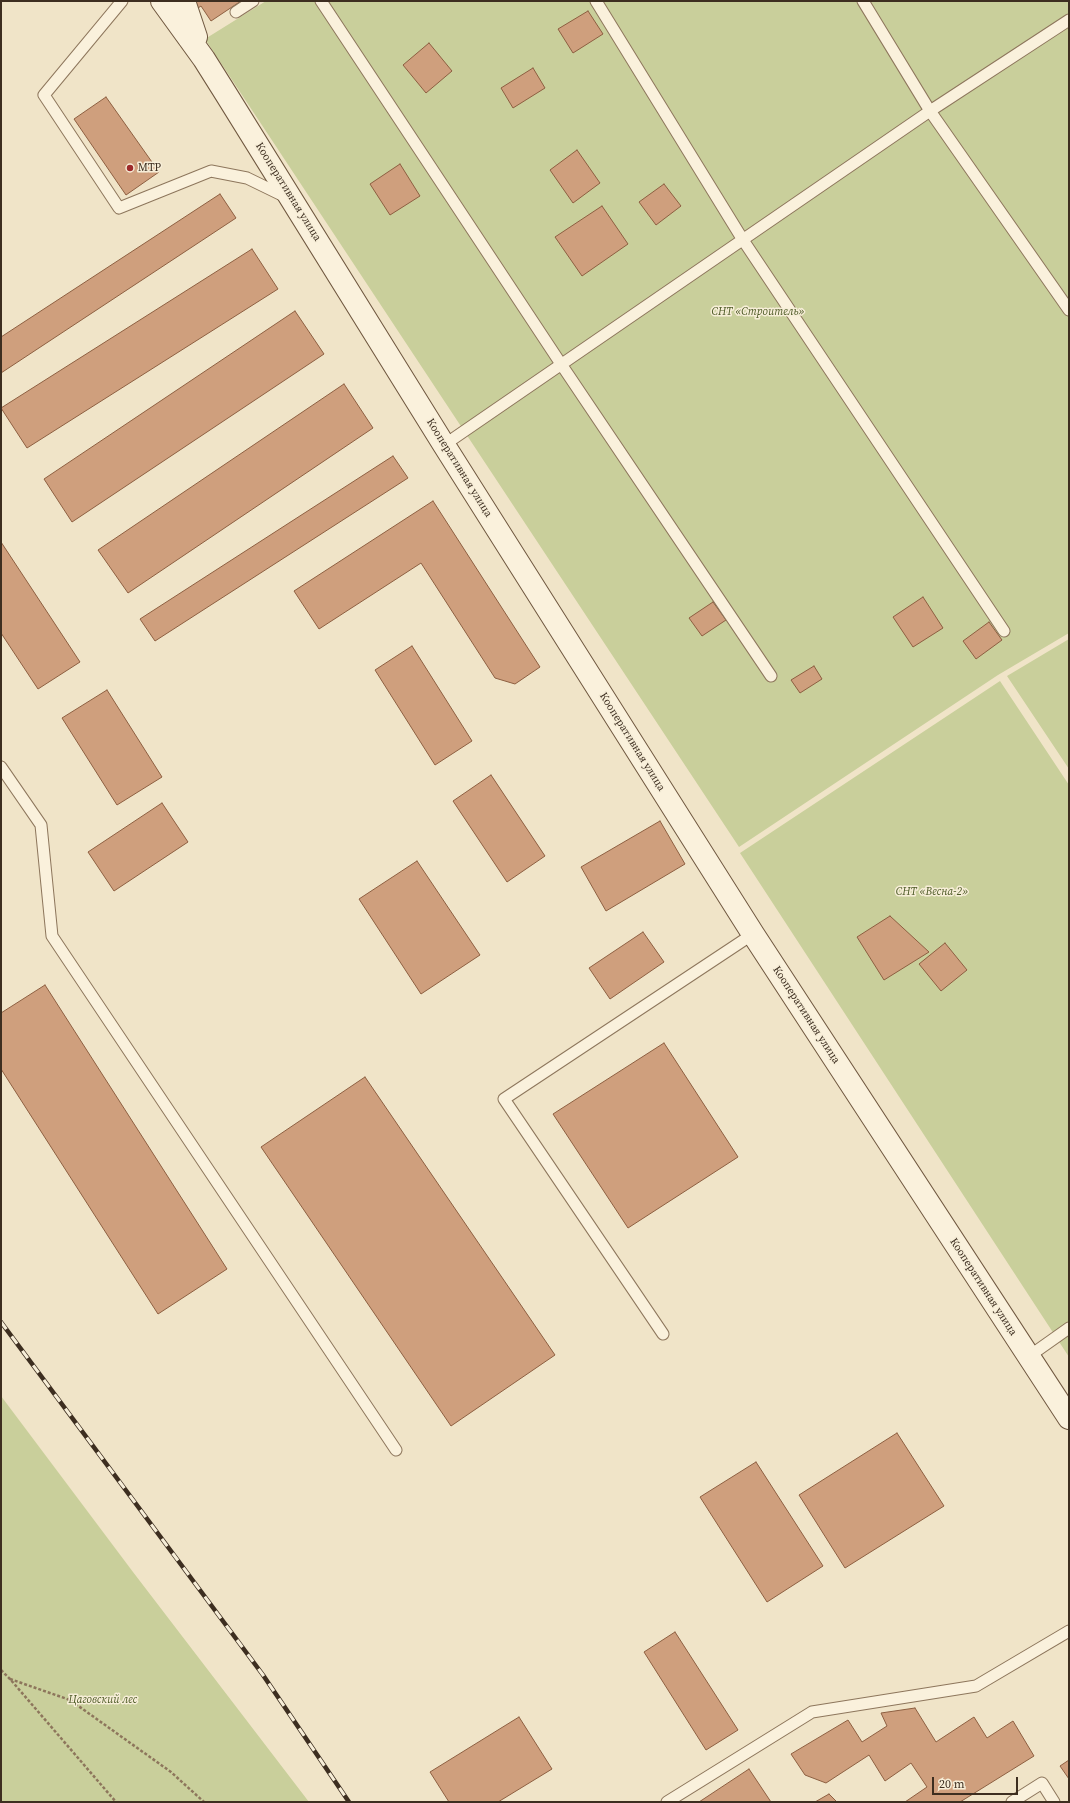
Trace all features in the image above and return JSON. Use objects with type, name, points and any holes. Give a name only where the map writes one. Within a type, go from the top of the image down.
[{"type":"main road","points":[[162,1],[204,59]]},
{"type":"main road","points":[[184,1],[204,59]]},
{"type":"main road","name":"Кооперативная улица","points":[[204,59],[294,201],[444,445],[753,934],[1069,1418]]},
{"type":"lane","points":[[122,1],[44,95],[119,208],[211,171],[247,178],[294,201]]},
{"type":"lane","points":[[236,12],[253,1]]},
{"type":"lane","points":[[321,1],[561,364],[771,676]]},
{"type":"lane","points":[[596,1],[743,240],[1004,631]]},
{"type":"lane","points":[[863,1],[930,111],[1069,310]]},
{"type":"lane","points":[[444,445],[930,111],[1069,20]]},
{"type":"lane","points":[[1,767],[41,825],[52,936],[396,1450]]},
{"type":"lane","points":[[663,1334],[504,1099],[753,934]]},
{"type":"lane","points":[[1028,1357],[1069,1328]]},
{"type":"lane","points":[[667,1802],[812,1712],[976,1686],[1069,1631]]},
{"type":"lane","points":[[1012,1802],[1042,1783],[1054,1802]]},
{"type":"path","points":[[1,1670],[116,1802]]},
{"type":"path","points":[[10,1679],[70,1700],[171,1772],[204,1802]]},
{"type":"green space","name":"СНТ «Строитель»","points":[[266,1],[1069,1],[1069,633],[998,675],[739,847],[205,39]]},
{"type":"green space","points":[[1069,639],[1069,769],[1007,676]]},
{"type":"green space","name":"СНТ «Весна-2»","points":[[1000,681],[1069,785],[1069,1357],[740,853]]},
{"type":"green space","name":"Цаговский лес","points":[[1,1396],[133,1572],[309,1802],[1,1802]]},
{"type":"building","points":[[193,1],[241,1],[211,21],[201,6],[198,8]]},
{"type":"building","points":[[588,11],[603,34],[573,53],[558,29]]},
{"type":"building","points":[[429,43],[452,71],[426,93],[403,65]]},
{"type":"building","points":[[533,68],[545,88],[513,108],[501,88]]},
{"type":"building","points":[[106,97],[159,172],[126,195],[74,119]]},
{"type":"building","points":[[577,150],[600,183],[573,203],[550,170]]},
{"type":"building","points":[[400,164],[420,196],[390,215],[370,184]]},
{"type":"building","points":[[664,184],[681,206],[656,225],[639,202]]},
{"type":"building","points":[[220,194],[236,218],[1,373],[1,337]]},
{"type":"building","points":[[602,206],[628,244],[582,276],[555,237]]},
{"type":"building","points":[[252,249],[278,289],[27,448],[1,408]]},
{"type":"building","points":[[295,311],[324,354],[72,522],[44,479]]},
{"type":"building","points":[[344,384],[373,428],[128,593],[98,550]]},
{"type":"building","points":[[393,456],[408,478],[155,641],[140,619]]},
{"type":"building","points":[[433,501],[540,667],[515,684],[495,678],[421,563],[319,629],[294,591]]},
{"type":"building","points":[[1,542],[80,662],[38,689],[1,633]]},
{"type":"building","points":[[923,597],[943,628],[913,647],[893,617]]},
{"type":"building","points":[[713,602],[726,620],[702,636],[689,618]]},
{"type":"building","points":[[989,622],[1002,640],[976,659],[963,641]]},
{"type":"building","points":[[412,646],[472,741],[435,765],[375,670]]},
{"type":"building","points":[[814,666],[822,679],[800,693],[791,680]]},
{"type":"building","points":[[107,690],[162,777],[117,805],[62,718]]},
{"type":"building","points":[[491,775],[545,856],[507,882],[453,801]]},
{"type":"building","points":[[162,803],[188,842],[114,891],[88,852]]},
{"type":"building","points":[[660,821],[685,864],[606,911],[581,867]]},
{"type":"building","points":[[417,861],[480,955],[421,994],[359,899]]},
{"type":"building","points":[[890,916],[929,952],[884,980],[857,937]]},
{"type":"building","points":[[643,932],[664,962],[610,999],[589,968]]},
{"type":"building","points":[[945,943],[967,970],[941,991],[919,964]]},
{"type":"building","points":[[45,985],[227,1269],[158,1314],[1,1069],[1,1013]]},
{"type":"building","points":[[664,1043],[738,1157],[628,1228],[553,1114]]},
{"type":"building","points":[[365,1077],[555,1355],[451,1426],[261,1147]]},
{"type":"building","points":[[897,1433],[944,1506],[845,1568],[799,1495]]},
{"type":"building","points":[[756,1462],[823,1566],[767,1602],[700,1497]]},
{"type":"building","points":[[675,1632],[738,1730],[706,1750],[644,1652]]},
{"type":"building","points":[[915,1708],[936,1742],[974,1717],[987,1738],[1013,1721],[1034,1756],[960,1802],[905,1802],[927,1787],[911,1763],[885,1781],[869,1755],[826,1783],[805,1775],[791,1754],[848,1720],[862,1742],[887,1726],[881,1713]]},
{"type":"building","points":[[519,1717],[552,1769],[498,1802],[449,1802],[430,1772]]},
{"type":"building","points":[[1069,1760],[1069,1779],[1060,1766]]},
{"type":"building","points":[[749,1769],[771,1802],[699,1802]]},
{"type":"building","points":[[829,1794],[837,1802],[815,1802]]},
{"type":"railway","points":[[1,1322],[263,1675],[349,1802]]},
{"type":"place","name":"МТР","points":[[130,168]]}]
